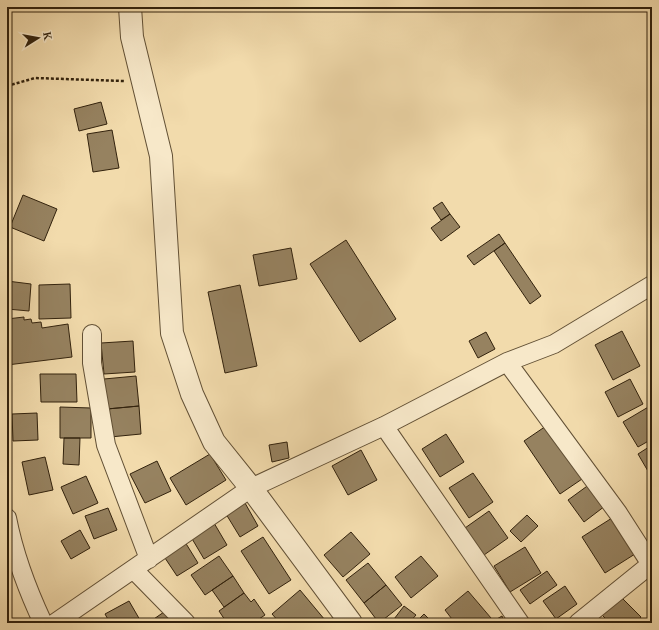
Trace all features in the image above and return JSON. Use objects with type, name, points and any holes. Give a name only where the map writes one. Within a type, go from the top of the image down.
[{"type":"street","points":[[130,7],[132,37],[161,156],[172,333],[192,394],[214,442],[251,488],[351,623]]},
{"type":"street","points":[[65,620],[251,488],[384,426],[507,362],[554,344],[652,285]]},
{"type":"street","points":[[92,334],[92,363],[106,445],[149,559]]},
{"type":"street","points":[[507,362],[618,513],[651,565],[578,623]]},
{"type":"street","points":[[384,426],[520,623]]},
{"type":"street","points":[[7,518],[11,540],[30,596],[43,623]]},
{"type":"street","points":[[134,570],[186,623]]},
{"type":"path","points":[[7,86],[35,78],[143,81]]},
{"type":"building","points":[[101,102],[107,124],[79,131],[74,109]]},
{"type":"building","points":[[112,130],[119,168],[93,172],[87,134]]},
{"type":"building","points":[[23,195],[57,209],[44,241],[10,227]]},
{"type":"building","points":[[442,202],[450,214],[441,220],[433,208]]},
{"type":"building","points":[[450,214],[460,227],[441,241],[431,228]]},
{"type":"building","points":[[499,234],[505,243],[474,265],[467,256]]},
{"type":"building","points":[[346,240],[396,319],[360,342],[310,264]]},
{"type":"building","points":[[505,243],[541,296],[530,304],[494,251]]},
{"type":"building","points":[[291,248],[297,279],[259,286],[253,255]]},
{"type":"building","points":[[7,281],[31,284],[29,311],[7,309]]},
{"type":"building","points":[[70,284],[71,318],[39,319],[39,285]]},
{"type":"building","points":[[240,285],[257,366],[225,373],[208,292]]},
{"type":"building","points":[[24,317],[24,320],[31,319],[32,323],[41,322],[42,328],[68,324],[72,357],[7,365],[7,319]]},
{"type":"building","points":[[622,331],[640,366],[613,380],[595,345]]},
{"type":"building","points":[[486,332],[495,349],[478,358],[469,341]]},
{"type":"building","points":[[133,341],[135,372],[104,374],[101,343]]},
{"type":"building","points":[[40,374],[76,374],[77,402],[41,402]]},
{"type":"building","points":[[136,376],[139,406],[107,409],[104,379]]},
{"type":"building","points":[[630,379],[643,404],[618,417],[605,392]]},
{"type":"building","points":[[139,406],[141,434],[110,437],[107,409]]},
{"type":"building","points":[[650,406],[652,408],[652,439],[638,447],[623,422]]},
{"type":"building","points":[[60,407],[91,408],[91,438],[60,438]]},
{"type":"building","points":[[37,413],[38,440],[13,441],[12,414]]},
{"type":"building","points":[[549,424],[585,477],[560,494],[524,441]]},
{"type":"building","points":[[446,434],[464,462],[440,477],[422,449]]},
{"type":"building","points":[[64,438],[80,438],[79,465],[63,464]]},
{"type":"building","points":[[287,442],[289,458],[272,462],[269,445]]},
{"type":"building","points":[[652,445],[652,478],[638,454]]},
{"type":"building","points":[[361,450],[377,480],[348,495],[332,466]]},
{"type":"building","points":[[210,454],[226,480],[186,505],[170,478]]},
{"type":"building","points":[[45,457],[53,490],[29,495],[22,462]]},
{"type":"building","points":[[157,461],[171,491],[145,503],[130,474]]},
{"type":"building","points":[[473,473],[493,502],[469,518],[449,488]]},
{"type":"building","points":[[86,476],[98,503],[73,514],[61,487]]},
{"type":"building","points":[[590,484],[605,506],[584,522],[568,500]]},
{"type":"building","points":[[245,503],[258,526],[240,537],[226,514]]},
{"type":"building","points":[[108,508],[117,530],[94,539],[85,516]]},
{"type":"building","points":[[489,511],[508,538],[484,555],[465,528]]},
{"type":"building","points":[[527,515],[538,526],[521,542],[510,531]]},
{"type":"building","points":[[612,518],[635,554],[605,573],[582,537]]},
{"type":"building","points":[[214,523],[227,545],[204,559],[191,537]]},
{"type":"building","points":[[80,530],[90,548],[71,559],[61,541]]},
{"type":"building","points":[[351,532],[370,554],[343,577],[324,555]]},
{"type":"building","points":[[263,537],[291,580],[269,594],[241,551]]},
{"type":"building","points":[[185,542],[198,563],[177,576],[163,555]]},
{"type":"building","points":[[525,547],[541,573],[510,592],[494,566]]},
{"type":"building","points":[[219,556],[233,576],[205,595],[191,575]]},
{"type":"building","points":[[421,556],[438,576],[411,598],[395,577]]},
{"type":"building","points":[[368,563],[386,585],[364,603],[346,580]]},
{"type":"building","points":[[547,571],[557,585],[530,604],[520,590]]},
{"type":"building","points":[[233,576],[244,593],[224,607],[212,590]]},
{"type":"building","points":[[386,585],[402,605],[379,623],[364,603]]},
{"type":"building","points":[[565,586],[577,604],[556,619],[543,601]]},
{"type":"building","points":[[300,590],[325,620],[321,623],[280,623],[272,614]]},
{"type":"building","points":[[468,591],[491,618],[485,623],[455,623],[445,610]]},
{"type":"building","points":[[244,593],[251,602],[254,599],[265,615],[253,623],[227,623],[219,611]]},
{"type":"building","points":[[619,595],[641,617],[636,623],[610,623],[601,614]]},
{"type":"building","points":[[129,601],[140,620],[135,623],[110,623],[105,614]]},
{"type":"building","points":[[404,606],[416,615],[409,623],[391,623]]},
{"type":"building","points":[[164,612],[171,623],[148,623]]},
{"type":"building","points":[[424,614],[433,623],[415,623]]},
{"type":"building","points":[[7,616],[12,623],[7,623]]},
{"type":"building","points":[[502,616],[505,623],[490,623]]}]
